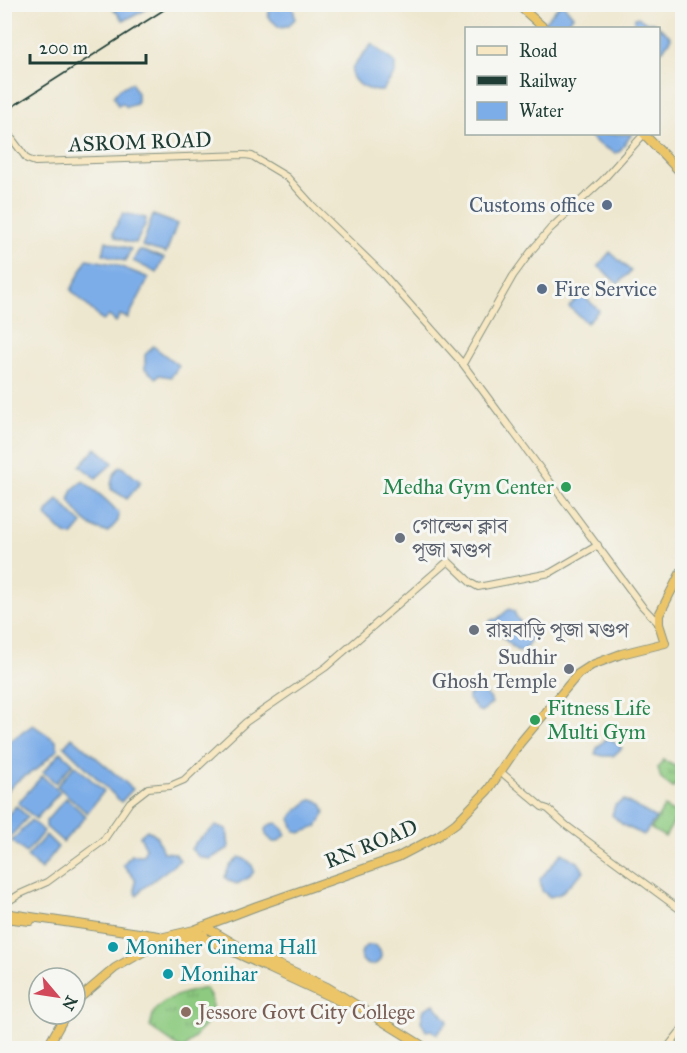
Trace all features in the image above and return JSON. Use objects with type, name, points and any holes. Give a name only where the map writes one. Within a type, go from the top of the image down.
[{"type":"highway","points":[[512,4],[537,27]]},
{"type":"highway","points":[[517,4],[543,27]]},
{"type":"highway","points":[[645,135],[682,174]]},
{"type":"highway","name":"RN ROAD","points":[[208,928],[224,919],[398,857],[438,836],[489,790],[520,743],[578,674],[592,665],[621,654],[665,643],[659,624],[659,615],[682,570]]},
{"type":"highway","points":[[4,913],[160,940]]},
{"type":"highway","points":[[4,918],[160,940],[202,937]]},
{"type":"highway","points":[[202,937],[208,928]]},
{"type":"highway","points":[[87,992],[115,968],[160,940],[208,928],[240,947],[327,987],[426,1048]]},
{"type":"highway","points":[[194,930],[202,937],[374,1018]]},
{"type":"highway","points":[[47,1048],[59,1026]]},
{"type":"street","name":"ASROM ROAD","points":[[4,128],[27,159],[34,162],[245,154],[252,156],[287,177],[319,212],[383,274],[463,364]]},
{"type":"street","points":[[643,135],[602,181],[536,245],[513,276],[463,364],[642,606],[659,624]]},
{"type":"street","points":[[4,904],[47,882],[103,842],[130,802],[148,788],[170,786],[184,780],[246,722],[326,667],[448,561],[478,587],[550,573],[597,545]]},
{"type":"street","points":[[501,772],[542,807],[548,809],[567,826],[682,911]]},
{"type":"street","points":[[667,1048],[682,1029]]},
{"type":"green space","points":[[663,760],[682,770],[673,788],[661,779],[658,768]]},
{"type":"green space","points":[[664,807],[678,815],[665,837],[651,829]]},
{"type":"green space","points":[[206,988],[212,1001],[212,1017],[185,1048],[180,1048],[150,1027],[154,1012],[164,1002]]},
{"type":"water","points":[[110,5],[154,5],[123,20]]},
{"type":"water","points":[[270,5],[289,5],[294,10],[295,19],[288,26],[279,27],[268,17]]},
{"type":"water","points":[[560,5],[564,5],[573,16],[563,27],[550,27],[544,22]]},
{"type":"water","points":[[635,18],[653,22],[659,27],[636,27]]},
{"type":"water","points":[[660,28],[671,38],[660,51]]},
{"type":"water","points":[[372,44],[395,63],[395,73],[382,91],[372,90],[353,78],[353,67]]},
{"type":"water","points":[[132,83],[137,93],[137,104],[127,107],[122,103],[118,106],[114,96],[120,88]]},
{"type":"water","points":[[588,135],[631,135],[619,152],[615,153],[598,144]]},
{"type":"water","points":[[123,213],[146,218],[136,243],[115,237],[113,232]]},
{"type":"water","points":[[153,215],[177,224],[166,253],[142,246]]},
{"type":"water","points":[[106,241],[131,249],[125,261],[103,254]]},
{"type":"water","points":[[139,250],[164,258],[157,273],[133,261]]},
{"type":"water","points":[[610,252],[631,271],[618,284],[598,266]]},
{"type":"water","points":[[87,259],[114,264],[149,278],[128,318],[120,315],[116,322],[109,316],[103,321],[71,290]]},
{"type":"water","points":[[581,294],[599,310],[587,323],[569,307]]},
{"type":"water","points":[[153,346],[179,366],[171,377],[159,375],[156,378],[145,369],[145,355]]},
{"type":"water","points":[[96,448],[113,463],[96,478],[80,466]]},
{"type":"water","points":[[121,466],[141,482],[127,499],[111,489],[113,476]]},
{"type":"water","points":[[83,481],[107,500],[119,514],[118,521],[108,532],[90,525],[80,516],[69,500],[73,489]]},
{"type":"water","points":[[58,499],[82,524],[72,536],[65,534],[46,516]]},
{"type":"water","points":[[509,609],[514,611],[530,633],[529,644],[523,652],[516,650],[489,624],[491,620],[497,619]]},
{"type":"water","points":[[478,687],[492,703],[482,712],[477,710],[468,698],[474,688]]},
{"type":"water","points":[[33,725],[56,741],[58,749],[37,769],[17,781],[5,793],[5,745]]},
{"type":"water","points":[[72,737],[133,789],[121,802],[64,746]]},
{"type":"water","points":[[608,737],[622,748],[613,756],[595,754],[597,748]]},
{"type":"water","points":[[61,752],[73,763],[56,783],[43,772]]},
{"type":"water","points":[[75,765],[104,791],[87,813],[57,786]]},
{"type":"water","points":[[42,776],[60,792],[36,819],[18,803]]},
{"type":"water","points":[[66,798],[86,816],[63,842],[46,827],[46,821]]},
{"type":"water","points":[[310,800],[316,800],[322,804],[325,812],[317,827],[300,833],[295,831],[290,819]]},
{"type":"water","points":[[624,800],[656,818],[644,835],[623,825],[612,815],[615,805]]},
{"type":"water","points":[[16,806],[28,817],[10,837],[5,832],[5,818]]},
{"type":"water","points":[[31,820],[44,831],[26,853],[12,841]]},
{"type":"water","points":[[277,823],[286,835],[277,842],[273,842],[266,835],[265,829]]},
{"type":"water","points":[[216,826],[227,829],[229,848],[210,859],[199,857],[191,849]]},
{"type":"water","points":[[147,830],[156,835],[163,852],[175,853],[180,860],[142,889],[137,896],[135,879],[123,865],[131,855],[143,855],[146,848],[140,836]]},
{"type":"water","points":[[46,835],[58,847],[41,870],[27,857]]},
{"type":"water","points":[[562,853],[578,862],[584,871],[560,894],[550,897],[542,891],[540,879]]},
{"type":"water","points":[[239,857],[249,862],[254,871],[250,877],[237,884],[225,877],[229,867]]},
{"type":"water","points":[[371,945],[378,948],[381,955],[378,962],[371,965],[364,962],[361,955],[364,948]]},
{"type":"water","points":[[434,1004],[448,1021],[437,1034],[431,1030],[426,1031],[421,1021],[424,1009]]},
{"type":"railway","points":[[4,112],[173,4]]},
{"type":"place","name":"Customs office","points":[[607,205]]},
{"type":"place","name":"Fire Service","points":[[542,289]]},
{"type":"place","name":"Medha Gym Center","points":[[566,487]]},
{"type":"place","name":"গোল্ডেন ক্লাব পূজা মণ্ডপ","points":[[400,538]]},
{"type":"place","name":"রায়বাড়ি পূজা মণ্ডপ","points":[[474,630]]},
{"type":"place","name":"Sudhir Ghosh Temple","points":[[569,669]]},
{"type":"place","name":"Fitness Life Multi Gym","points":[[535,720]]},
{"type":"place","name":"Moniher Cinema Hall","points":[[113,947]]},
{"type":"place","name":"Monihar","points":[[168,974]]},
{"type":"place","name":"Jessore Govt City College","points":[[186,1012]]}]
